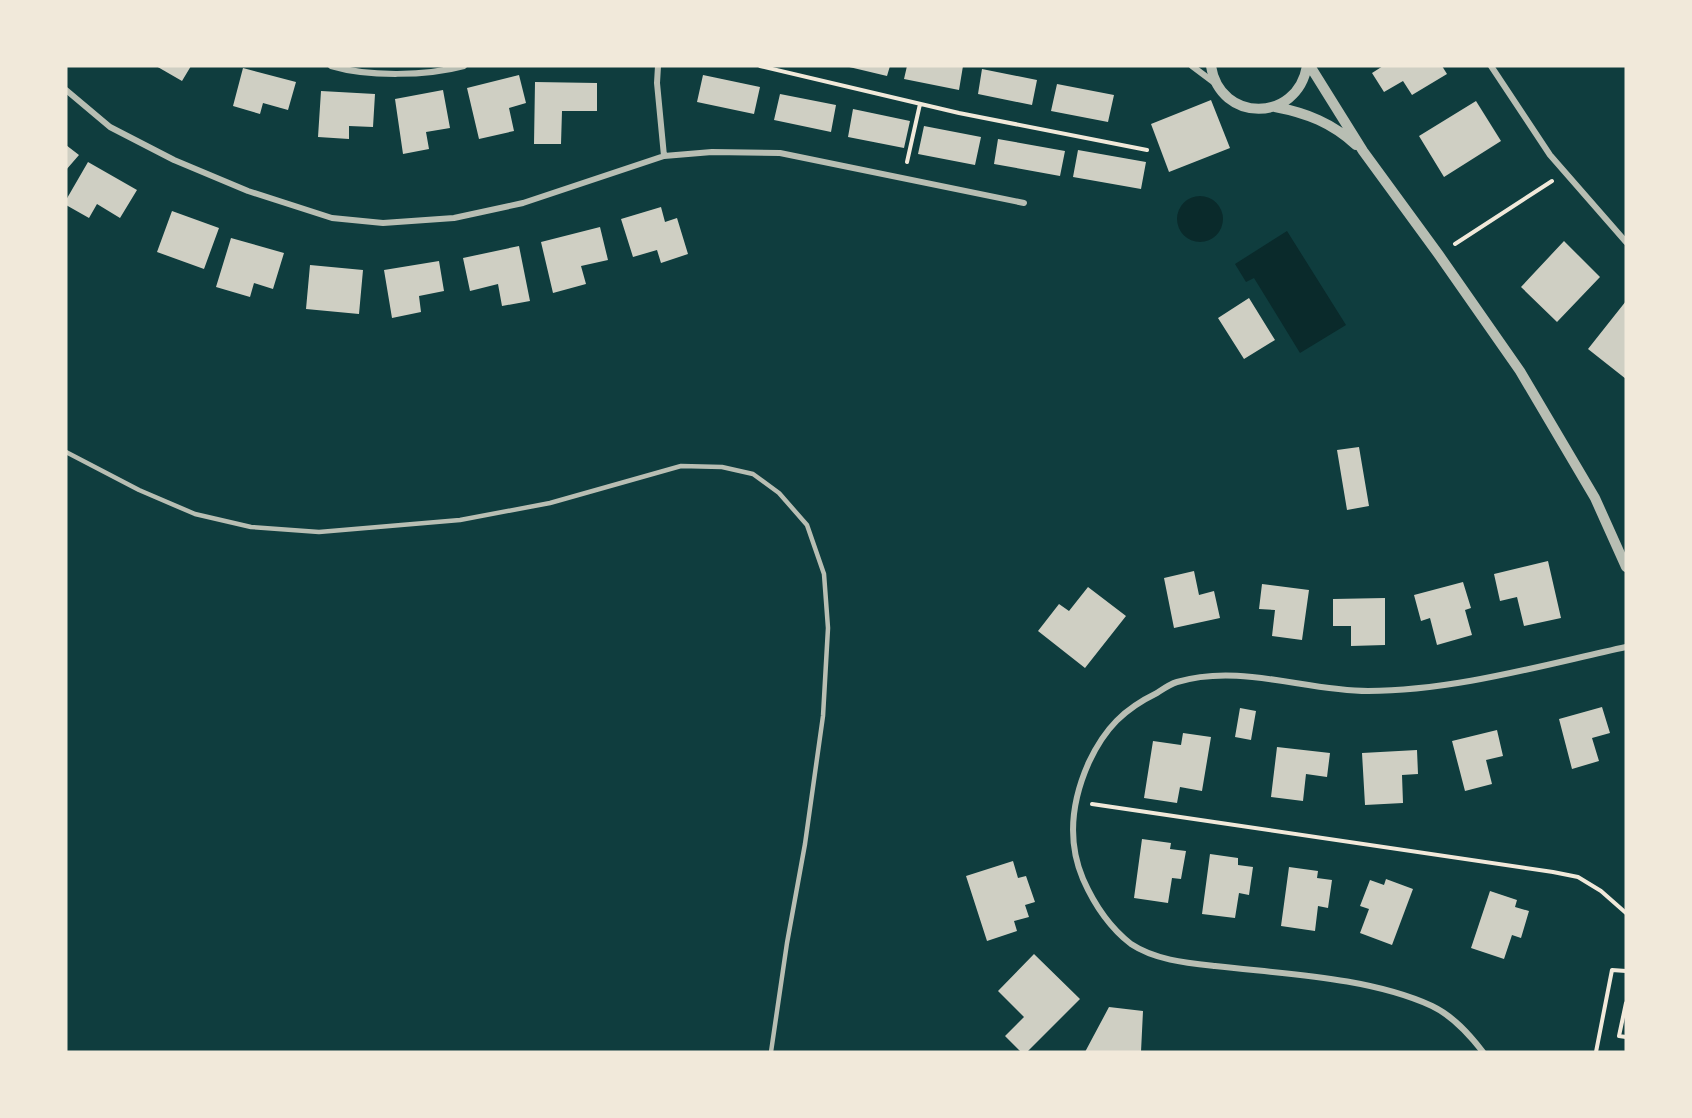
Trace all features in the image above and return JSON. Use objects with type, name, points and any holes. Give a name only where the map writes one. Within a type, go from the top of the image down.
[{"type":"street","points":[[331,66],[396,75],[464,66]]},
{"type":"street","points":[[658,66],[657,83],[664,156]]},
{"type":"street","points":[[1192,66],[1217,85],[1225,96],[1242,106],[1262,109],[1288,100],[1299,89],[1309,66]]},
{"type":"street","points":[[1211,66],[1217,85]]},
{"type":"street","points":[[1309,66],[1363,151],[1439,255],[1525,380],[1595,498],[1626,567]]},
{"type":"street","points":[[1491,66],[1551,155],[1626,242]]},
{"type":"street","points":[[66,90],[110,127],[174,160],[248,191],[332,218],[383,223],[454,218],[523,203],[664,156],[712,152],[780,153],[1024,203]]},
{"type":"street","points":[[1275,106],[1321,120],[1340,131],[1363,151]]},
{"type":"street","points":[[1483,1052],[1472,1036],[1442,1012],[1383,988],[1188,963],[1157,956],[1132,945],[1106,921],[1089,894],[1076,863],[1071,827],[1081,781],[1096,747],[1116,720],[1135,704],[1176,682],[1212,676],[1246,675],[1332,689],[1368,691],[1424,688],[1478,679],[1626,647]]},
{"type":"lane","points":[[66,452],[139,490],[195,514],[251,527],[319,532],[459,520],[550,503],[681,466],[722,467],[753,474],[779,493],[807,525],[824,574],[828,628],[823,716],[806,844],[787,944],[771,1052]]},
{"type":"path","points":[[760,66],[920,104],[1147,150]]},
{"type":"path","points":[[903,178],[920,104]]},
{"type":"path","points":[[1439,255],[1565,172]]},
{"type":"path","points":[[1077,802],[1578,877],[1600,891],[1626,913]]},
{"type":"path","points":[[1596,1052],[1612,970],[1626,971]]},
{"type":"path","points":[[1626,1003],[1618,1036],[1626,1037]]},
{"type":"water","points":[[1200,196],[1216,203],[1223,219],[1216,235],[1200,242],[1184,235],[1177,219],[1184,203]]},
{"type":"water","points":[[1287,231],[1346,325],[1300,353],[1254,278],[1246,282],[1235,264]]},
{"type":"building","points":[[156,66],[191,66],[182,81]]},
{"type":"building","points":[[845,66],[890,66],[887,76]]},
{"type":"building","points":[[907,66],[963,66],[959,90],[904,79]]},
{"type":"building","points":[[1383,66],[1442,66],[1447,74],[1412,95],[1403,81],[1384,92],[1372,73]]},
{"type":"building","points":[[243,68],[296,82],[288,110],[263,103],[260,114],[233,106]]},
{"type":"building","points":[[982,69],[1037,80],[1032,105],[978,94]]},
{"type":"building","points":[[519,75],[526,103],[509,108],[514,131],[479,139],[467,88]]},
{"type":"building","points":[[703,75],[760,87],[754,114],[697,102]]},
{"type":"building","points":[[535,82],[597,83],[597,111],[562,111],[561,144],[534,144]]},
{"type":"building","points":[[1057,84],[1114,95],[1108,122],[1051,111]]},
{"type":"building","points":[[443,90],[450,128],[426,132],[429,149],[403,154],[395,99]]},
{"type":"building","points":[[321,91],[375,94],[373,127],[349,126],[349,139],[318,137]]},
{"type":"building","points":[[780,94],[836,105],[831,132],[774,120]]},
{"type":"building","points":[[1211,100],[1230,148],[1169,172],[1151,124]]},
{"type":"building","points":[[1476,101],[1501,141],[1444,177],[1419,136]]},
{"type":"building","points":[[853,109],[910,121],[904,148],[848,137]]},
{"type":"building","points":[[924,126],[981,137],[975,165],[918,154]]},
{"type":"building","points":[[998,139],[1065,151],[1060,176],[994,164]]},
{"type":"building","points":[[66,145],[79,155],[66,170]]},
{"type":"building","points":[[1078,150],[1146,162],[1141,189],[1073,177]]},
{"type":"building","points":[[88,162],[137,190],[120,218],[97,204],[89,218],[66,205],[66,200]]},
{"type":"building","points":[[661,207],[665,222],[677,218],[688,254],[661,263],[657,250],[633,257],[621,219]]},
{"type":"building","points":[[172,211],[219,228],[204,269],[157,252]]},
{"type":"building","points":[[600,227],[608,260],[581,266],[586,284],[553,293],[541,242]]},
{"type":"building","points":[[231,238],[284,253],[273,289],[254,283],[250,297],[216,287]]},
{"type":"building","points":[[1564,241],[1600,277],[1557,322],[1521,287]]},
{"type":"building","points":[[519,246],[530,301],[502,306],[498,284],[470,291],[463,258]]},
{"type":"building","points":[[439,261],[444,291],[419,296],[421,312],[392,318],[384,270]]},
{"type":"building","points":[[310,265],[363,270],[359,314],[306,309]]},
{"type":"building","points":[[1249,298],[1275,340],[1244,359],[1218,318]]},
{"type":"building","points":[[1626,301],[1626,379],[1588,349]]},
{"type":"building","points":[[1359,447],[1369,506],[1347,510],[1337,450]]},
{"type":"building","points":[[1548,561],[1561,618],[1524,626],[1517,597],[1500,601],[1494,574]]},
{"type":"building","points":[[1194,571],[1199,595],[1214,591],[1220,618],[1174,628],[1164,578]]},
{"type":"building","points":[[1463,582],[1471,608],[1465,610],[1472,635],[1437,645],[1430,618],[1421,621],[1414,595]]},
{"type":"building","points":[[1262,584],[1309,590],[1302,640],[1272,636],[1275,610],[1259,609]]},
{"type":"building","points":[[1088,587],[1126,616],[1085,668],[1038,631],[1059,604],[1069,611]]},
{"type":"building","points":[[1385,598],[1385,645],[1351,646],[1351,626],[1333,626],[1333,599]]},
{"type":"building","points":[[1602,707],[1610,733],[1592,738],[1599,761],[1572,769],[1559,719]]},
{"type":"building","points":[[1240,708],[1256,711],[1251,740],[1235,737]]},
{"type":"building","points":[[1497,730],[1503,756],[1486,760],[1492,784],[1465,791],[1452,741]]},
{"type":"building","points":[[1183,733],[1211,737],[1202,791],[1180,787],[1177,803],[1144,798],[1153,741],[1181,745]]},
{"type":"building","points":[[1277,747],[1330,753],[1327,777],[1306,774],[1303,801],[1271,797]]},
{"type":"building","points":[[1417,750],[1418,774],[1402,775],[1403,803],[1365,805],[1362,753]]},
{"type":"building","points":[[1142,839],[1171,843],[1170,849],[1186,851],[1181,879],[1172,878],[1168,903],[1134,898]]},
{"type":"building","points":[[1210,854],[1238,858],[1238,865],[1253,867],[1249,895],[1239,893],[1235,918],[1202,914]]},
{"type":"building","points":[[1013,861],[1018,878],[1026,876],[1035,902],[1025,905],[1029,917],[1014,921],[1017,931],[987,941],[966,876]]},
{"type":"building","points":[[1289,867],[1318,871],[1317,878],[1332,880],[1328,908],[1318,906],[1315,931],[1281,926]]},
{"type":"building","points":[[1386,879],[1413,889],[1392,945],[1360,933],[1369,909],[1360,906],[1370,880],[1384,885]]},
{"type":"building","points":[[1490,891],[1517,900],[1515,907],[1529,911],[1521,938],[1512,935],[1504,959],[1471,948]]},
{"type":"building","points":[[1034,954],[1080,999],[1027,1052],[1021,1052],[1005,1036],[1024,1017],[998,991]]},
{"type":"building","points":[[1109,1007],[1143,1011],[1141,1052],[1085,1052]]}]
